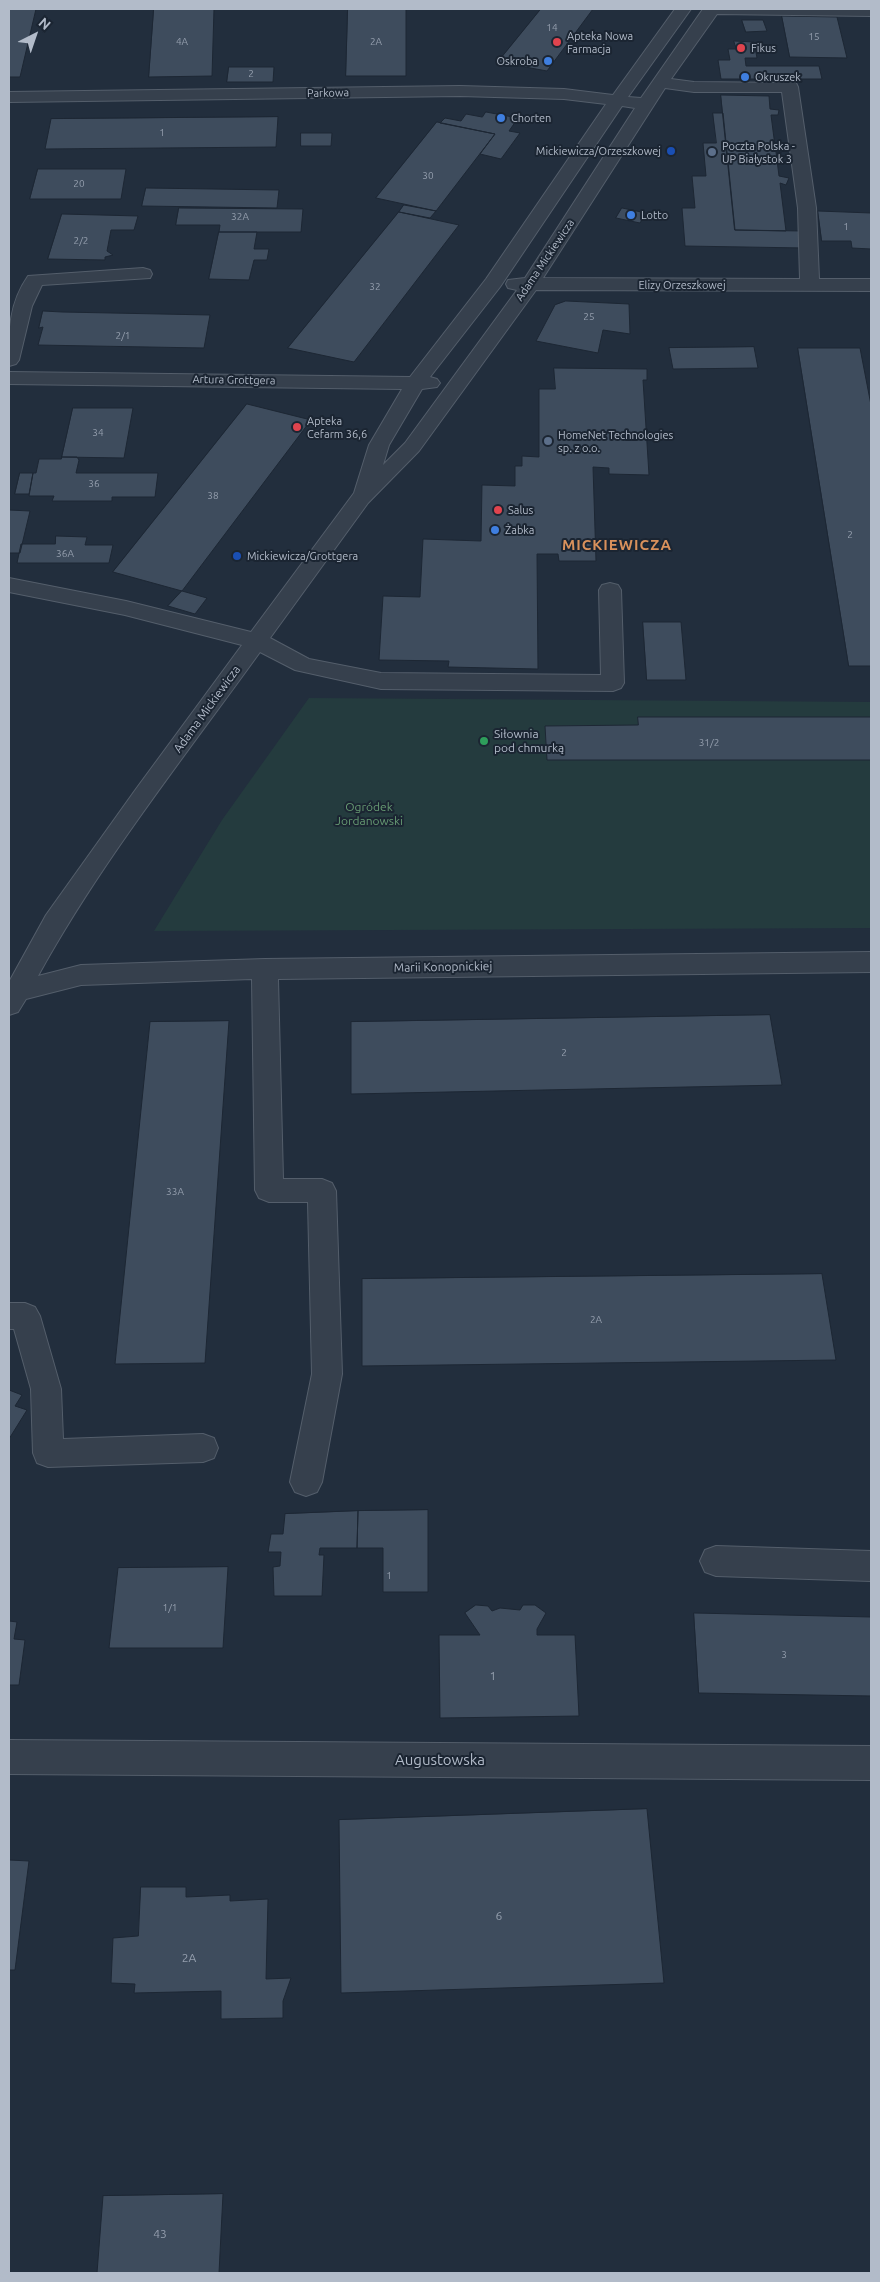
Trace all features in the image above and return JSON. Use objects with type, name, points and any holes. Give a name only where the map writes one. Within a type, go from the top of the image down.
[{"type":"street","name":"Adama Mickiewicza","points":[[361,498],[379,445],[416,382],[494,283],[616,101],[683,9]]},
{"type":"street","name":"Adama Mickiewicza","points":[[11,989],[55,922],[144,795],[361,498],[412,447],[530,285],[646,104],[711,9]]},
{"type":"street","points":[[711,9],[871,10]]},
{"type":"street","points":[[661,83],[694,87],[790,87],[807,208],[810,286]]},
{"type":"street","name":"Parkowa","points":[[9,97],[460,91],[564,94],[646,104]]},
{"type":"street","points":[[9,360],[23,306],[35,280],[142,274]]},
{"type":"street","name":"Elizy Orzeszkowej","points":[[494,283],[530,285],[871,285]]},
{"type":"street","name":"Artura Grottgera","points":[[9,378],[459,384]]},
{"type":"street","points":[[9,585],[126,608],[198,628],[258,641],[303,664],[381,681],[614,683],[610,590]]},
{"type":"street","name":"Marii Konopnickiej","points":[[11,989],[81,974],[265,969],[871,962]]},
{"type":"street","points":[[265,969],[269,1190],[322,1191],[327,1374],[306,1482]]},
{"type":"street","points":[[9,1316],[25,1316],[46,1389],[48,1453],[203,1448]]},
{"type":"street","points":[[716,1561],[871,1566]]},
{"type":"street","name":"Augustowska","points":[[9,1756],[871,1763]]},
{"type":"green space","name":"Ogródek Jordanowski","points":[[309,698],[871,702],[871,928],[154,931],[222,820]]},
{"type":"building","points":[[9,9],[36,9],[20,77],[9,77]]},
{"type":"building","points":[[154,9],[214,9],[212,76],[149,77]]},
{"type":"building","points":[[348,9],[406,9],[406,76],[346,76]]},
{"type":"building","points":[[541,9],[593,9],[547,71],[498,62]]},
{"type":"building","points":[[782,16],[837,17],[847,58],[790,57]]},
{"type":"building","points":[[742,20],[763,20],[767,31],[746,32]]},
{"type":"building","points":[[734,41],[754,42],[757,58],[745,58],[746,66],[819,66],[822,79],[721,79],[718,60],[730,60],[728,49],[736,49]]},
{"type":"building","points":[[229,67],[274,67],[273,82],[227,82]]},
{"type":"building","points":[[721,95],[769,96],[770,109],[779,110],[778,115],[771,115],[775,146],[785,146],[782,152],[776,152],[779,176],[789,178],[786,185],[780,183],[786,231],[735,230]]},
{"type":"building","points":[[486,112],[518,118],[509,131],[520,133],[501,159],[480,154],[495,134],[440,123],[445,118],[461,121],[466,114],[482,117]]},
{"type":"building","points":[[713,113],[723,113],[735,230],[803,231],[805,248],[685,246],[682,208],[695,208],[692,176],[706,176],[703,143],[716,143]]},
{"type":"building","points":[[278,117],[276,147],[45,149],[51,119]]},
{"type":"building","points":[[437,122],[495,134],[436,211],[376,198]]},
{"type":"building","points":[[301,133],[332,133],[331,146],[301,146]]},
{"type":"building","points":[[38,169],[126,169],[121,199],[30,199]]},
{"type":"building","points":[[146,188],[279,190],[277,208],[142,206]]},
{"type":"building","points":[[404,205],[436,211],[430,218],[399,212]]},
{"type":"building","points":[[179,208],[303,209],[301,232],[219,232],[220,225],[176,225]]},
{"type":"building","name":"Lotto","points":[[622,208],[646,213],[640,223],[616,218]]},
{"type":"building","points":[[818,211],[871,213],[871,249],[852,248],[851,241],[822,241]]},
{"type":"building","points":[[399,212],[459,225],[354,362],[288,348]]},
{"type":"building","points":[[62,214],[138,216],[134,230],[111,230],[107,251],[113,255],[105,257],[105,260],[48,259]]},
{"type":"building","points":[[219,232],[257,232],[254,249],[269,249],[267,260],[254,260],[249,280],[209,279]]},
{"type":"building","points":[[566,301],[629,304],[630,334],[603,330],[598,353],[536,341],[555,305]]},
{"type":"building","points":[[43,311],[210,315],[204,348],[38,345],[43,327],[39,328]]},
{"type":"building","points":[[754,347],[758,368],[673,369],[669,348]]},
{"type":"building","points":[[798,348],[860,348],[871,405],[871,666],[849,666]]},
{"type":"building","points":[[554,368],[647,369],[647,380],[643,380],[649,475],[609,474],[609,468],[593,467],[596,561],[559,561],[558,554],[537,554],[538,669],[448,667],[449,661],[379,660],[383,596],[420,597],[423,539],[481,541],[482,485],[515,486],[515,466],[522,466],[522,456],[539,457],[539,389],[555,389]]},
{"type":"building","points":[[247,404],[311,420],[182,591],[113,572]]},
{"type":"building","points":[[73,408],[133,408],[124,458],[62,457]]},
{"type":"building","points":[[62,457],[77,457],[79,460],[76,473],[158,473],[155,497],[112,497],[112,501],[52,501],[54,496],[29,496],[33,473],[36,473],[39,459],[61,459]]},
{"type":"building","points":[[20,473],[33,473],[29,494],[15,494]]},
{"type":"building","points":[[9,510],[30,511],[20,553],[9,553]]},
{"type":"building","points":[[56,536],[87,537],[85,545],[113,545],[109,563],[17,563],[21,544],[55,544]]},
{"type":"building","points":[[182,591],[207,598],[195,614],[168,606]]},
{"type":"building","points":[[643,622],[681,622],[686,680],[647,680]]},
{"type":"building","points":[[638,717],[871,717],[871,760],[547,760],[545,726],[638,725]]},
{"type":"building","points":[[770,1015],[782,1085],[351,1094],[351,1022]]},
{"type":"building","points":[[229,1021],[205,1363],[115,1364],[150,1022]]},
{"type":"building","points":[[822,1274],[836,1360],[362,1366],[362,1279]]},
{"type":"building","points":[[9,1390],[22,1395],[15,1406],[27,1410],[9,1439]]},
{"type":"building","points":[[428,1510],[428,1592],[383,1592],[383,1548],[357,1548],[358,1511]]},
{"type":"building","points":[[358,1511],[357,1548],[320,1548],[319,1555],[324,1555],[322,1596],[274,1596],[273,1567],[280,1566],[281,1552],[268,1552],[271,1534],[283,1534],[285,1514]]},
{"type":"building","points":[[228,1567],[223,1648],[109,1648],[118,1568]]},
{"type":"building","points":[[476,1605],[488,1606],[492,1611],[500,1608],[520,1610],[523,1605],[535,1605],[546,1613],[537,1629],[537,1635],[575,1635],[579,1716],[440,1718],[439,1635],[480,1635],[465,1613]]},
{"type":"building","points":[[694,1613],[871,1617],[871,1696],[699,1693]]},
{"type":"building","points":[[9,1621],[17,1622],[14,1639],[25,1640],[19,1685],[9,1685]]},
{"type":"building","points":[[647,1809],[664,1983],[341,1993],[339,1820]]},
{"type":"building","points":[[9,1860],[29,1861],[15,1970],[9,1970]]},
{"type":"building","points":[[141,1887],[186,1887],[186,1897],[230,1895],[230,1901],[268,1899],[266,1979],[291,1978],[283,2001],[283,2018],[221,2019],[221,1991],[134,1993],[135,1984],[111,1983],[113,1938],[138,1936]]},
{"type":"building","points":[[223,2194],[219,2273],[97,2273],[103,2196]]},
{"type":"place","name":"Apteka Nowa Farmacja","points":[[557,42]]},
{"type":"place","name":"Fikus","points":[[741,48]]},
{"type":"place","name":"Oskroba","points":[[548,61]]},
{"type":"place","name":"Okruszek","points":[[745,77]]},
{"type":"place","name":"Chorten","points":[[501,118]]},
{"type":"place","name":"Mickiewicza/Orzeszkowej","points":[[671,151]]},
{"type":"place","name":"Poczta Polska - UP Białystok 3","points":[[712,152]]},
{"type":"place","name":"Lotto","points":[[631,215]]},
{"type":"place","name":"Apteka Cefarm 36,6","points":[[297,427]]},
{"type":"place","name":"HomeNet Technologies sp. z o.o.","points":[[548,441]]},
{"type":"place","name":"Salus","points":[[498,510]]},
{"type":"place","name":"Żabka","points":[[495,530]]},
{"type":"place","name":"Mickiewicza/Grottgera","points":[[237,556]]},
{"type":"place","name":"Siłownia pod chmurką","points":[[484,741]]},
{"type":"district","name":"MICKIEWICZA","points":[[617,545]]}]
